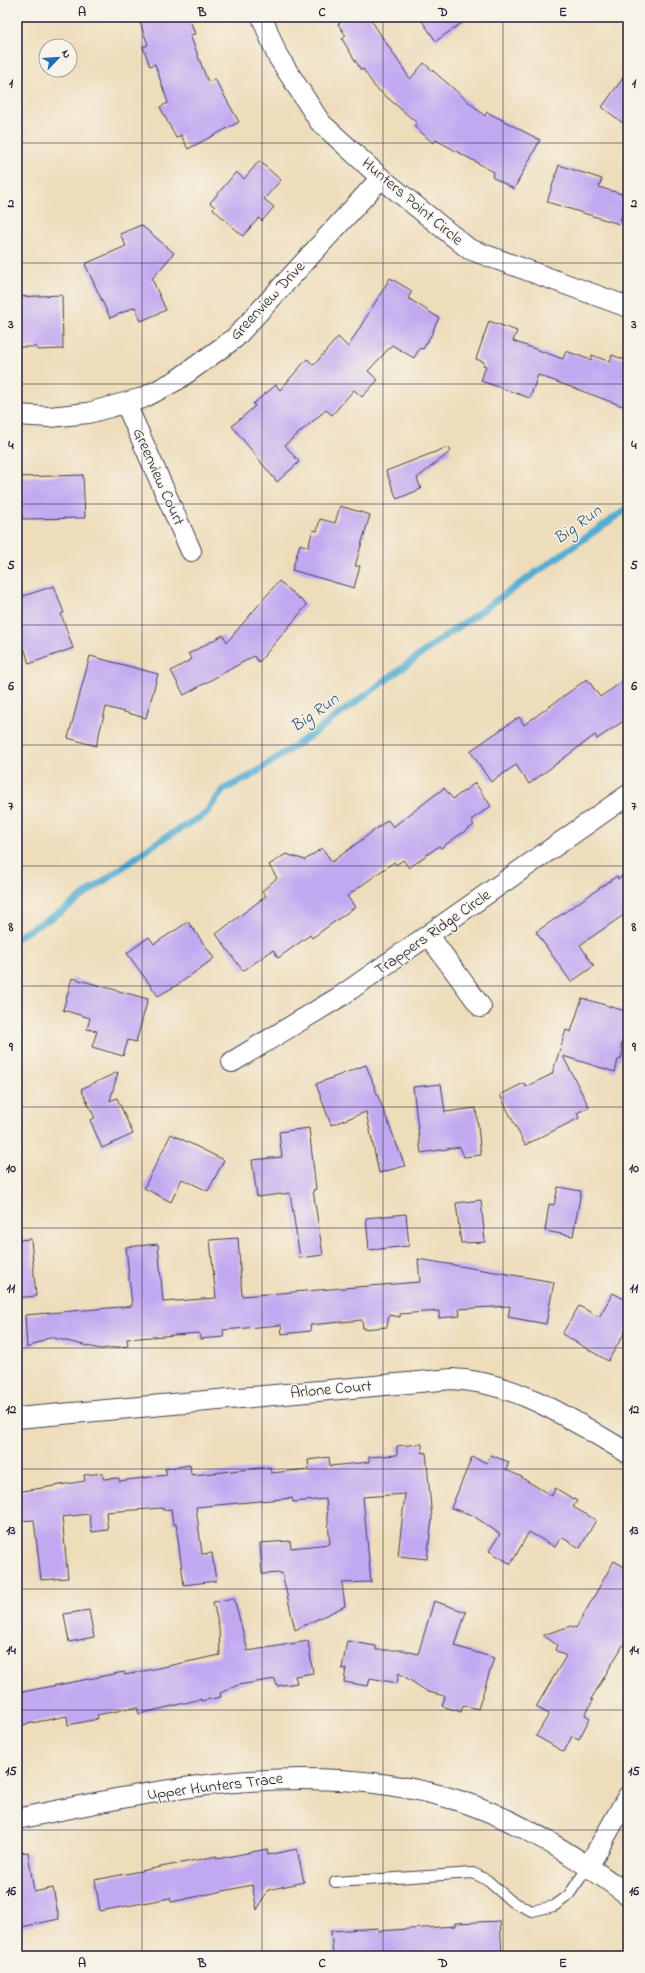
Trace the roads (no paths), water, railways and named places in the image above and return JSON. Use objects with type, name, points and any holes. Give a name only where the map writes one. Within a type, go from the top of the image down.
[{"type":"street","name":"Hunters Point Circle","points":[[262,17],[277,55],[320,122],[381,178],[470,249],[628,307]]},
{"type":"street","name":"Greenview Drive","points":[[17,416],[50,417],[88,413],[126,404],[143,398],[177,380],[235,338],[381,178]]},
{"type":"street","name":"Greenview Court","points":[[126,404],[191,551]]},
{"type":"street","name":"Trappers Ridge Circle","points":[[232,1062],[341,996],[429,936],[628,795]]},
{"type":"street","points":[[429,936],[481,1007]]},
{"type":"street","name":"Arlone Court","points":[[17,1418],[452,1379],[468,1380],[514,1391],[554,1410],[628,1453]]},
{"type":"street","name":"Upper Hunters Trace","points":[[17,1819],[68,1808],[228,1783],[301,1779],[368,1782],[421,1790],[473,1806],[529,1830],[556,1845],[628,1895]]},
{"type":"street","points":[[588,1867],[628,1796]]},
{"type":"lane","points":[[334,1882],[473,1873],[487,1880],[511,1901],[532,1910],[554,1906],[568,1896],[588,1867]]},
{"type":"waterway","name":"Big Run","points":[[17,937],[61,912],[156,843],[205,814],[224,789],[249,777],[318,730],[451,632],[628,508]]}]
